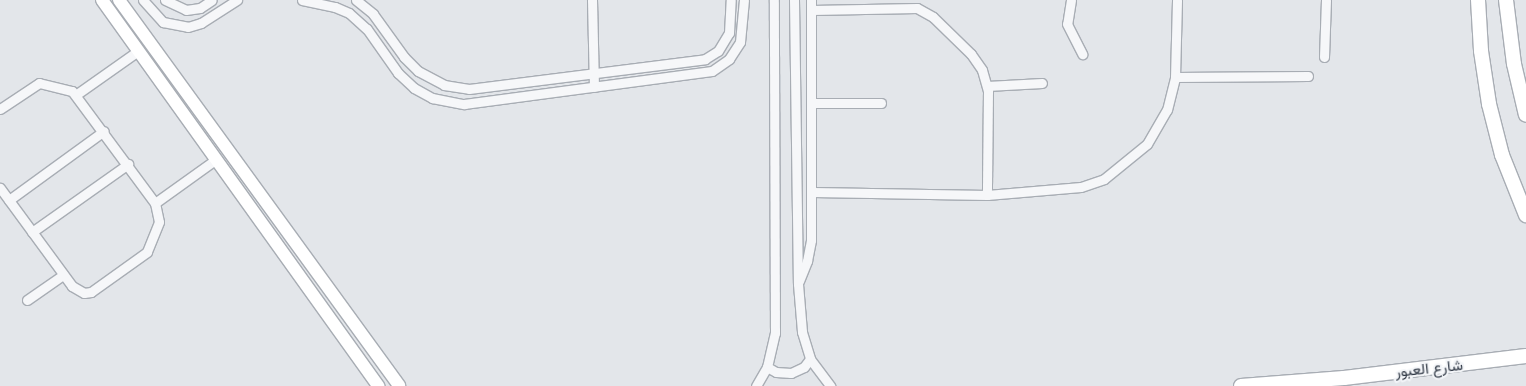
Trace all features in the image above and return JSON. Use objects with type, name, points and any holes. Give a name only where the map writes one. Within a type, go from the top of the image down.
[{"type":"main road","points":[[1478,0],[1480,50],[1489,104],[1505,162],[1526,215]]},
{"type":"main road","points":[[1506,0],[1516,79],[1526,115]]},
{"type":"main road","name":"شارع العبور","points":[[1241,386],[1354,377],[1526,356]]},
{"type":"street","points":[[102,0],[378,386]]},
{"type":"street","points":[[119,0],[398,386]]},
{"type":"street","points":[[143,0],[158,18],[182,27],[201,23],[236,0]]},
{"type":"street","points":[[165,0],[186,10],[200,8],[212,0]]},
{"type":"street","points":[[302,0],[335,6],[349,14],[367,30],[406,81],[423,93],[443,101],[478,103],[698,75],[718,68],[729,59],[740,42],[744,0]]},
{"type":"street","points":[[356,0],[373,14],[410,64],[444,85],[469,89],[691,62],[712,55],[729,33],[731,0]]},
{"type":"street","points":[[592,0],[594,87]]},
{"type":"street","points":[[756,386],[767,367],[775,315],[774,0]]},
{"type":"street","points":[[794,0],[798,284],[802,332],[810,359],[830,386]]},
{"type":"street","points":[[1071,0],[1067,24],[1082,54]]},
{"type":"street","points":[[813,192],[987,195],[1081,187],[1111,176],[1153,136],[1168,110],[1175,77],[1177,0]]},
{"type":"street","points":[[1324,57],[1326,0]]},
{"type":"street","points":[[798,284],[810,248],[813,192],[812,5],[905,7],[923,10],[971,54],[987,86],[987,195]]},
{"type":"street","points":[[77,94],[138,51]]},
{"type":"street","points":[[1175,77],[1308,76]]},
{"type":"street","points":[[0,109],[39,83],[77,94],[156,203],[160,222],[150,248],[144,255],[91,292],[77,291],[63,275],[0,188]]},
{"type":"street","points":[[987,86],[1042,83]]},
{"type":"street","points":[[812,103],[881,103]]},
{"type":"street","points":[[9,200],[104,131]]},
{"type":"street","points":[[156,203],[215,160]]},
{"type":"street","points":[[32,232],[128,164]]},
{"type":"street","points":[[27,300],[63,275]]},
{"type":"street","points":[[767,367],[776,372],[791,373],[804,367],[810,359]]}]
